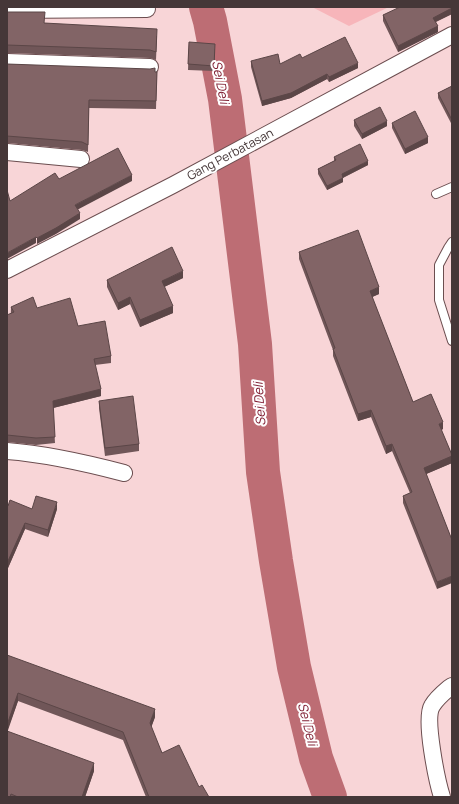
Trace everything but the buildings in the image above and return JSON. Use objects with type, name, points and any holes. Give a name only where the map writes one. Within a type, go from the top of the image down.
[{"type":"street","points":[[7,10],[147,9]]},
{"type":"street","name":"Gang Perbatasan","points":[[7,270],[173,185],[452,35]]},
{"type":"street","points":[[7,62],[150,67]]},
{"type":"street","points":[[7,152],[80,159]]},
{"type":"street","points":[[7,451],[39,454],[85,462],[124,473]]},
{"type":"street","points":[[442,797],[429,730],[431,707],[452,686]]},
{"type":"lane","points":[[436,194],[452,187]]},
{"type":"lane","points":[[452,242],[440,264],[438,300],[452,340]]},
{"type":"shaded area","points":[[312,7],[389,7],[349,26]]},
{"type":"waterway","name":"Sei Deli","points":[[206,7],[225,99],[255,344],[263,472],[276,561],[294,667],[316,758],[330,797]]}]
